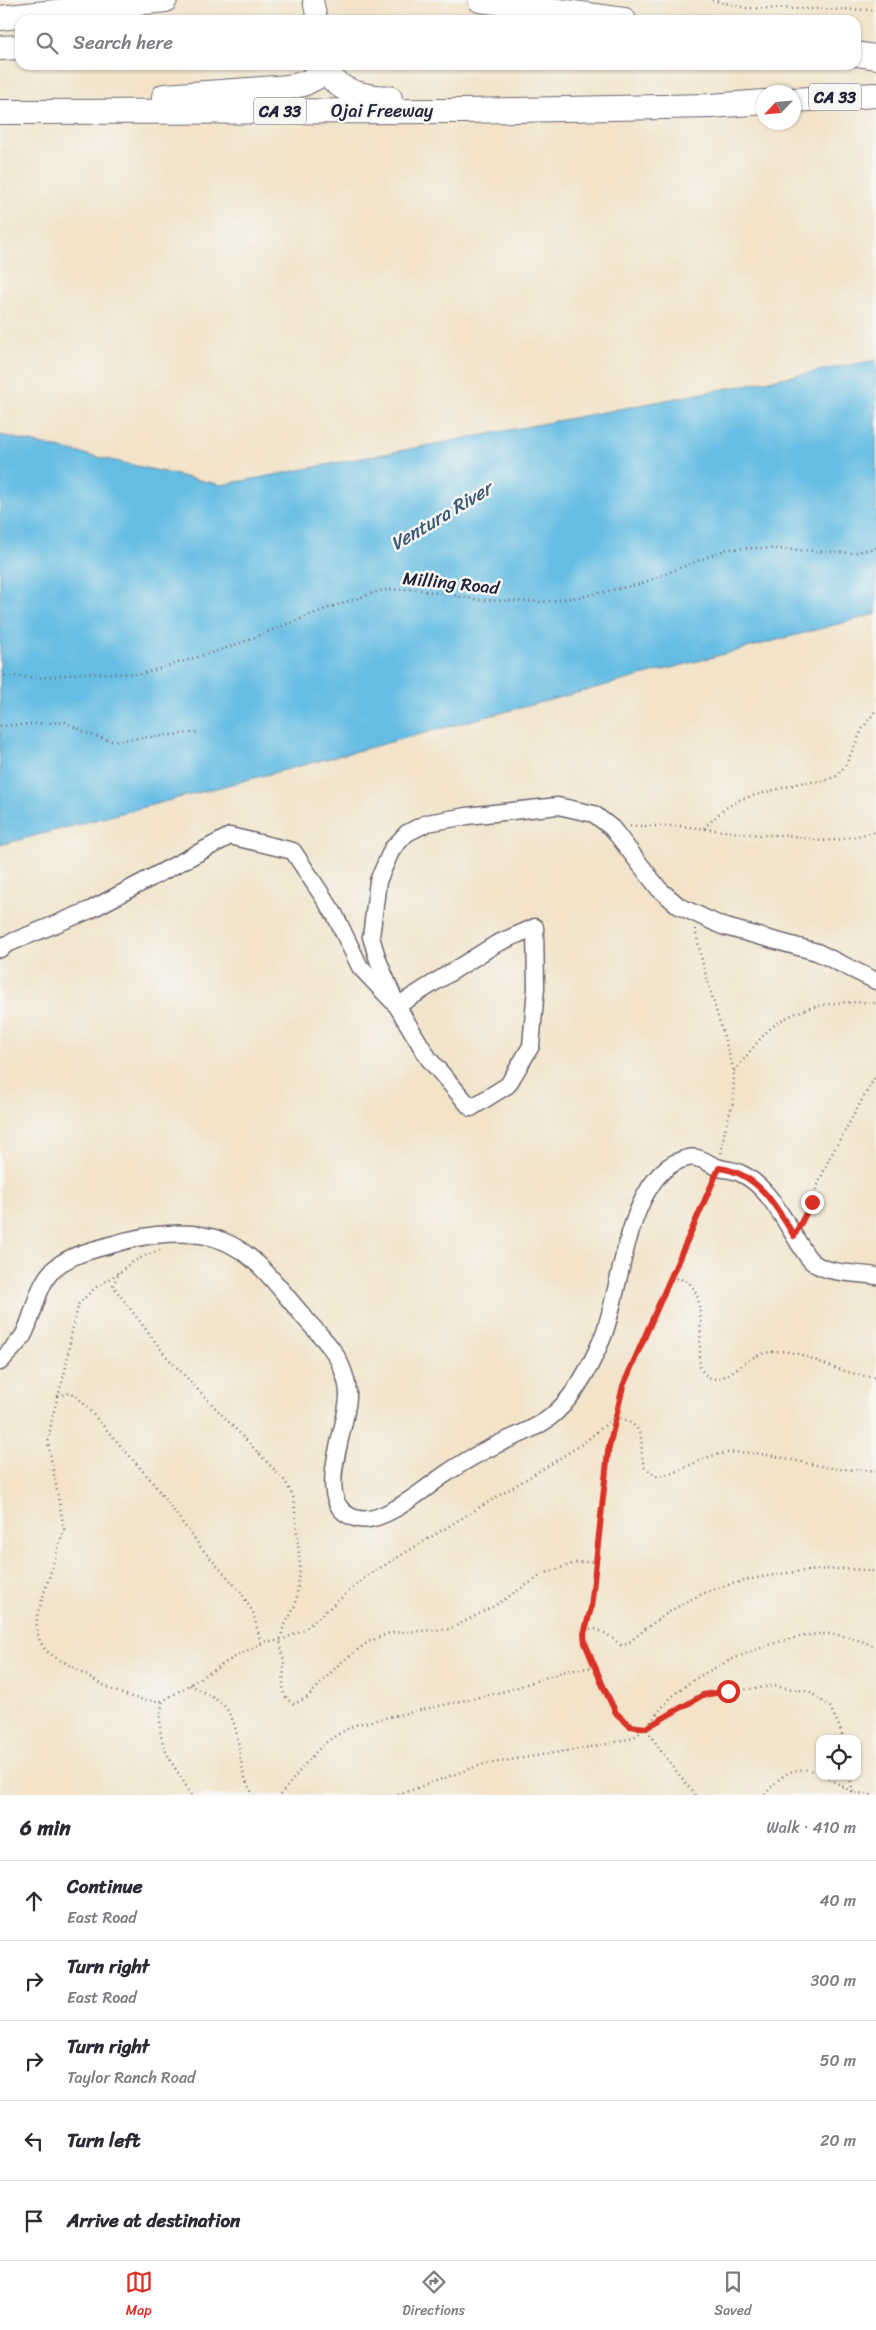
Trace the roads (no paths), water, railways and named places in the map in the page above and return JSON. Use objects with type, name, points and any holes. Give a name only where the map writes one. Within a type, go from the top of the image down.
[{"type":"highway","points":[[28,15],[165,0]]},
{"type":"highway","points":[[480,0],[588,15]]},
{"type":"highway","points":[[0,18],[15,16]]},
{"type":"highway","points":[[0,48],[15,47]]},
{"type":"highway","points":[[861,56],[876,57]]},
{"type":"highway","points":[[98,111],[143,98],[289,87],[303,84],[323,70]]},
{"type":"highway","points":[[327,70],[332,81],[341,88],[359,94],[385,98],[432,99],[462,111]]},
{"type":"highway","name":"CA 33","points":[[801,100],[876,95]]},
{"type":"highway","name":"Ojai Freeway","points":[[0,112],[462,111],[711,106],[756,103]]},
{"type":"main road","points":[[313,0],[316,15]]},
{"type":"street","points":[[397,1006],[496,944],[535,927],[536,988],[532,1046],[508,1085],[471,1108],[429,1059],[397,1006],[378,960],[371,937],[372,915],[378,881],[392,849],[407,833],[427,823],[467,816],[558,806],[594,814],[612,828],[659,889],[678,906],[722,926],[816,952],[876,982]]},
{"type":"street","points":[[0,949],[7,944],[90,910],[230,836],[293,851],[335,915],[360,967],[397,1006]]},
{"type":"street","points":[[0,1362],[22,1336],[49,1274],[63,1261],[144,1234],[186,1234],[222,1240],[262,1267],[333,1351],[343,1371],[348,1394],[333,1478],[333,1496],[350,1516],[361,1520],[372,1519],[383,1515],[414,1496],[462,1462],[547,1420],[563,1406],[579,1382],[602,1338],[611,1313],[630,1229],[653,1180],[672,1164],[689,1157],[703,1159],[719,1168],[745,1175],[761,1187],[807,1256],[814,1263],[839,1271],[876,1276]]},
{"type":"water","name":"Ventura River","points":[[876,360],[876,614],[0,845],[0,435],[221,485]]}]
